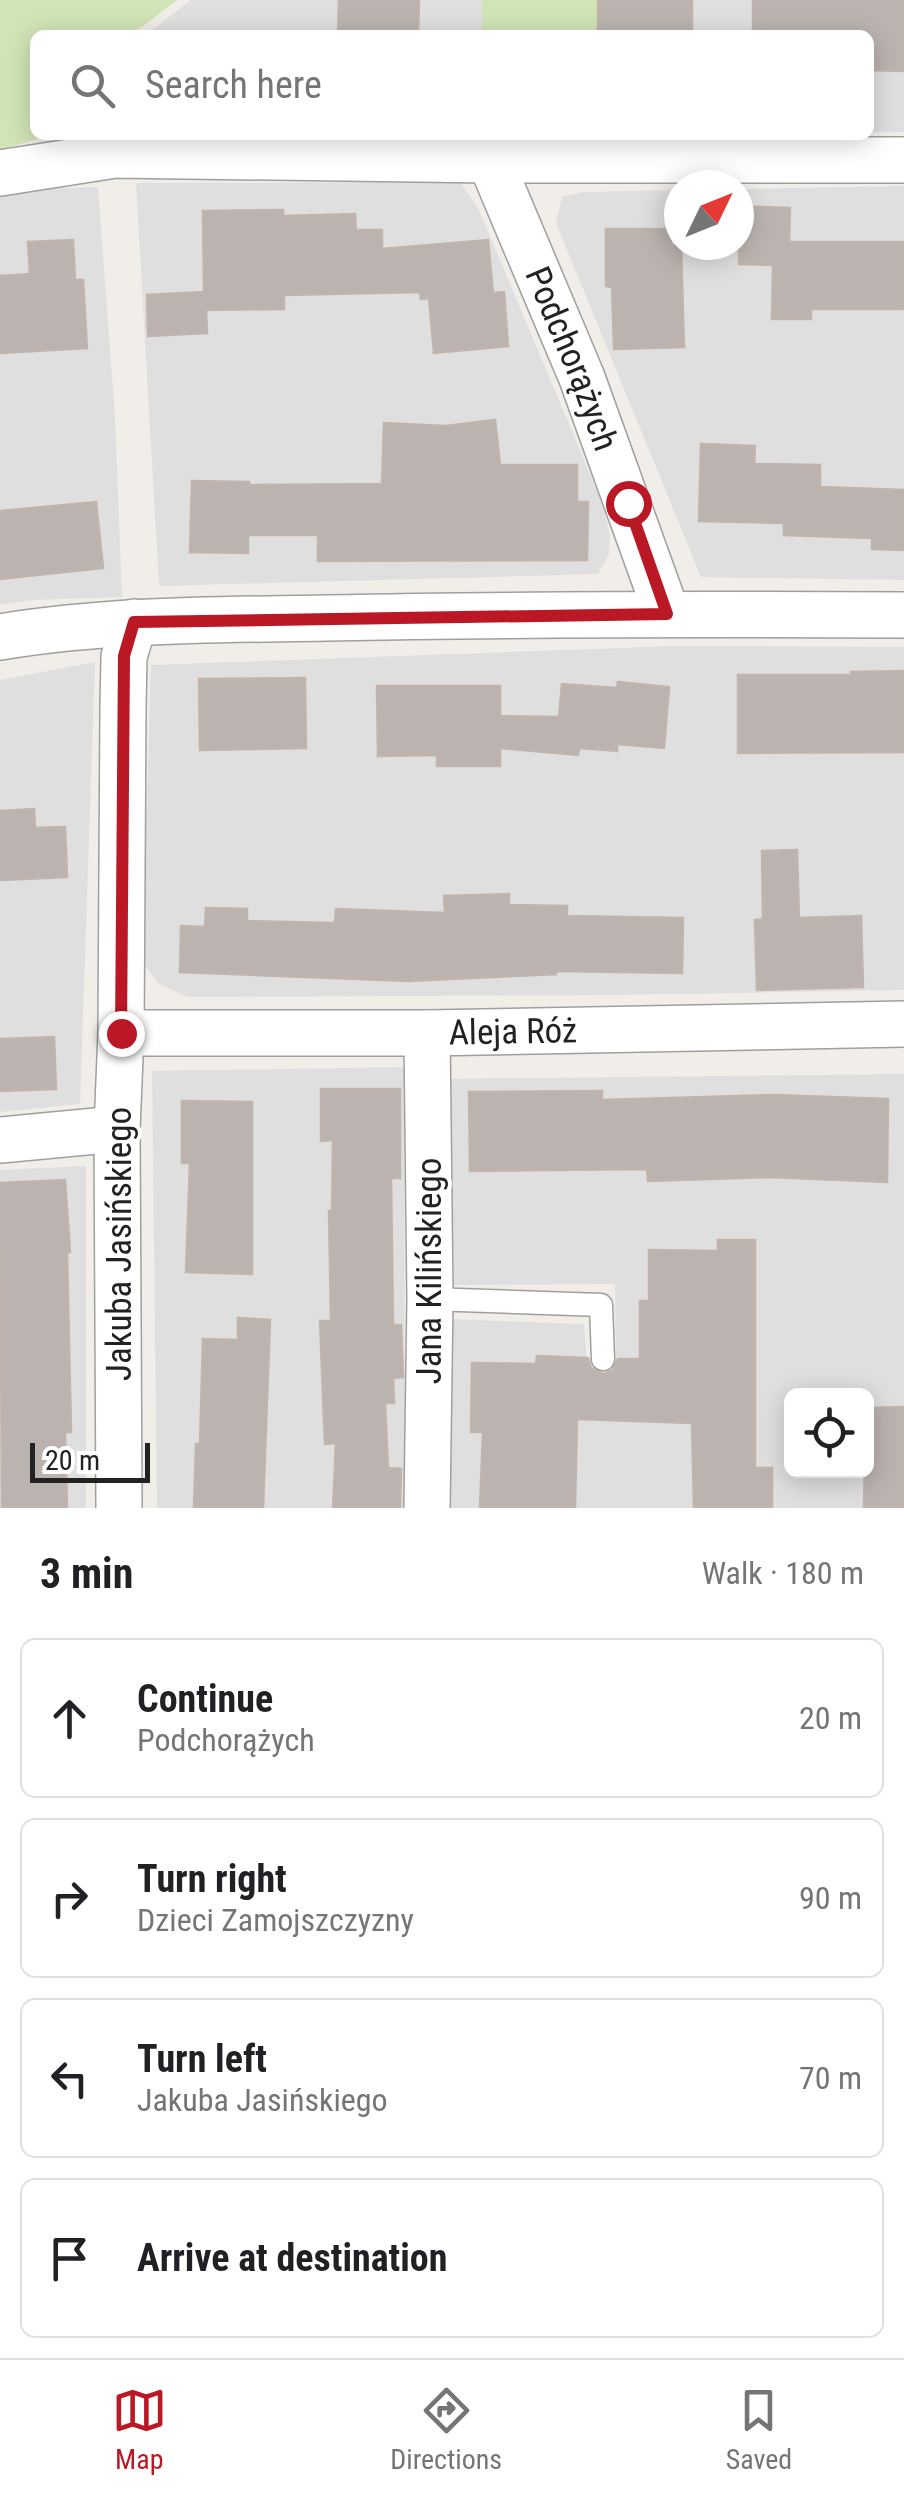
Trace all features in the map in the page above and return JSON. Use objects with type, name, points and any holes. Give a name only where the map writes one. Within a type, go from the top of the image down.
[{"type":"street","points":[[0,172],[114,156],[904,160]]},
{"type":"street","name":"Podchorążych","points":[[490,160],[582,378],[667,614]]},
{"type":"street","points":[[0,637],[59,627],[134,622],[667,614],[904,615]]},
{"type":"street","name":"Jakuba Jasińskiego","points":[[119,1508],[117,1130],[124,656],[134,622]]},
{"type":"street","name":"Aleja Róż","points":[[121,1033],[427,1033],[904,1024]]},
{"type":"street","name":"Jana Kilińskiego","points":[[427,1033],[427,1508]]},
{"type":"street","points":[[0,1140],[117,1130]]},
{"type":"lane","points":[[430,1299],[600,1305],[602,1358]]},
{"type":"shaded area","points":[[191,0],[482,0],[482,30],[152,30]]},
{"type":"shaded area","points":[[608,0],[904,0],[904,132],[874,132],[874,30],[609,30]]},
{"type":"shaded area","points":[[460,182],[479,210],[603,505],[610,536],[609,554],[598,574],[159,586],[136,183]]},
{"type":"shaded area","points":[[904,186],[904,580],[701,577],[556,223],[562,197],[583,192],[664,190],[664,260],[754,260],[754,189]]},
{"type":"shaded area","points":[[98,187],[115,417],[122,597],[0,605],[0,194],[10,190]]},
{"type":"shaded area","points":[[676,646],[904,647],[904,990],[187,997],[158,983],[142,961],[151,665]]},
{"type":"shaded area","points":[[95,662],[80,1104],[0,1112],[0,680]]},
{"type":"shaded area","points":[[404,1067],[405,1508],[157,1508],[152,1071]]},
{"type":"shaded area","points":[[904,1074],[904,1508],[445,1508],[450,1319],[584,1324],[587,1366],[616,1366],[615,1284],[454,1285],[451,1079]]},
{"type":"shaded area","points":[[86,1166],[86,1508],[0,1508],[0,1170]]},
{"type":"green space","points":[[0,0],[177,0],[136,30],[30,30],[30,140],[34,140],[0,150]]},
{"type":"green space","points":[[482,0],[608,0],[608,30],[482,30]]},
{"type":"building","points":[[339,0],[419,0],[418,30],[338,30]]},
{"type":"building","points":[[598,0],[692,0],[692,30],[598,30]]},
{"type":"building","points":[[753,0],[904,0],[904,71],[874,70],[874,30],[753,30]]},
{"type":"building","points":[[754,207],[790,208],[789,242],[904,242],[904,309],[811,309],[811,319],[772,319],[773,265],[739,264],[739,260],[754,260]]},
{"type":"building","points":[[283,210],[283,216],[355,214],[356,230],[382,230],[382,249],[488,240],[493,293],[504,292],[508,346],[434,353],[429,298],[421,299],[420,292],[284,295],[284,309],[206,310],[207,333],[148,336],[147,295],[204,292],[203,211]]},
{"type":"building","points":[[606,229],[664,229],[664,260],[681,260],[684,347],[614,349],[612,287],[606,286]]},
{"type":"building","points":[[73,240],[75,280],[83,280],[87,348],[0,353],[0,276],[30,274],[28,242]]},
{"type":"building","points":[[495,420],[500,465],[577,465],[577,502],[588,502],[587,560],[318,561],[318,535],[248,535],[248,553],[190,552],[192,481],[249,485],[382,484],[384,423],[446,426]]},
{"type":"building","points":[[701,444],[755,446],[754,464],[820,465],[820,487],[904,490],[904,550],[872,549],[872,538],[784,535],[784,523],[699,521]]},
{"type":"building","points":[[96,502],[103,568],[0,579],[0,511]]},
{"type":"building","points":[[904,671],[904,752],[738,753],[738,675]]},
{"type":"building","points":[[305,678],[306,748],[200,750],[199,679]]},
{"type":"building","points":[[618,682],[669,687],[664,748],[617,744],[617,751],[579,748],[578,755],[500,748],[500,766],[437,766],[437,755],[378,756],[377,686],[500,686],[500,716],[559,717],[562,684],[617,688]]},
{"type":"building","points":[[34,809],[35,828],[65,827],[67,877],[0,880],[0,811]]},
{"type":"building","points":[[797,850],[799,918],[861,916],[863,987],[757,990],[755,920],[763,919],[762,851]]},
{"type":"building","points":[[509,894],[509,905],[567,906],[567,916],[683,918],[682,973],[556,971],[409,981],[180,972],[181,926],[205,927],[206,908],[247,909],[247,921],[335,923],[336,909],[445,913],[444,896]]},
{"type":"building","points":[[54,1037],[56,1089],[0,1091],[0,1039]]},
{"type":"building","points":[[321,1089],[400,1089],[400,1178],[391,1178],[393,1325],[401,1325],[403,1377],[393,1378],[394,1403],[385,1403],[388,1468],[401,1469],[400,1508],[333,1508],[336,1443],[325,1444],[320,1321],[331,1321],[329,1211],[333,1140],[321,1141]]},
{"type":"building","points":[[602,1091],[602,1100],[774,1095],[888,1099],[887,1182],[769,1177],[648,1181],[647,1169],[470,1171],[469,1092]]},
{"type":"building","points":[[182,1101],[252,1102],[252,1274],[186,1272],[190,1163],[182,1163]]},
{"type":"building","points":[[65,1180],[70,1252],[67,1253],[71,1432],[65,1432],[67,1508],[2,1508],[0,1183]]},
{"type":"building","points":[[718,1240],[755,1240],[755,1468],[772,1468],[772,1508],[694,1508],[692,1423],[577,1419],[575,1508],[480,1508],[483,1432],[471,1432],[472,1363],[536,1364],[537,1356],[588,1358],[591,1368],[603,1374],[612,1371],[618,1359],[640,1359],[640,1301],[649,1301],[649,1250],[718,1251]]},
{"type":"building","points":[[238,1318],[270,1320],[263,1508],[194,1508],[203,1339],[238,1340]]},
{"type":"building","points":[[904,1407],[904,1508],[864,1508],[865,1478],[874,1478],[874,1408]]},
{"type":"route","points":[[121,1033],[124,656],[134,622],[667,614],[628,503]]}]
